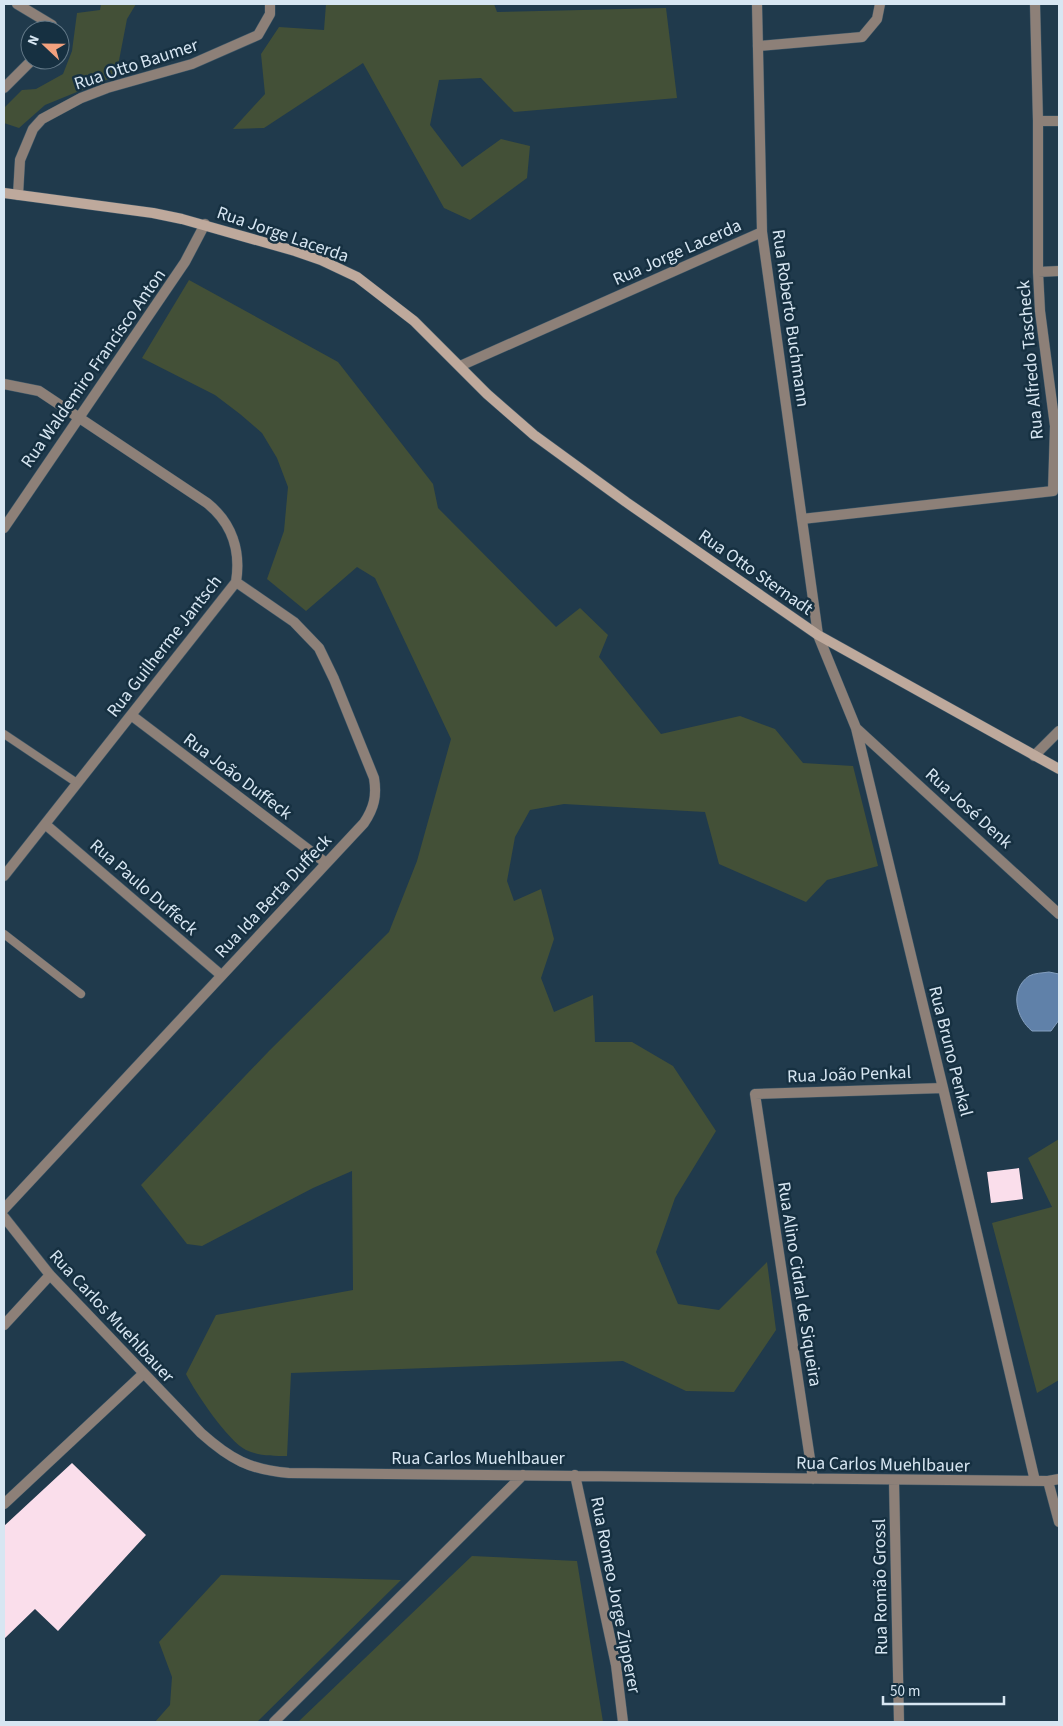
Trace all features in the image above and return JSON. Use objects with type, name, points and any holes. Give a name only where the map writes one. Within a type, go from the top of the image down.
[{"type":"main road","name":"Rua Jorge Lacerda","points":[[4,193],[153,213],[205,224],[322,260],[357,277],[414,321],[460,366]]},
{"type":"main road","name":"Rua Otto Sternadt","points":[[460,366],[509,414],[556,451],[818,635],[1059,769]]},
{"type":"street","points":[[17,4],[23,5],[45,20]]},
{"type":"street","name":"Rua Otto Baumer","points":[[18,195],[20,160],[33,130],[42,119],[81,98],[107,88],[192,64],[258,35],[267,23],[270,14],[270,4]]},
{"type":"street","name":"Rua Roberto Buchmann","points":[[757,4],[762,232],[818,635]]},
{"type":"street","points":[[758,46],[862,37],[877,19],[880,4]]},
{"type":"street","name":"Rua Alfredo Tascheck","points":[[802,519],[1052,491],[1057,425],[1038,272],[1038,121],[1035,4]]},
{"type":"street","points":[[4,88],[22,70]]},
{"type":"street","points":[[1038,121],[1059,121]]},
{"type":"street","name":"Rua Waldemiro Francisco Anton","points":[[4,528],[185,262],[205,224]]},
{"type":"street","name":"Rua Jorge Lacerda","points":[[460,366],[762,232]]},
{"type":"street","points":[[1038,272],[1059,271]]},
{"type":"street","name":"Rua Guilherme Jantsch","points":[[4,384],[39,391],[219,512],[228,524],[236,549],[238,567],[236,582],[4,876]]},
{"type":"street","name":"Rua Ida Berta Duffeck","points":[[4,1209],[326,863],[369,814],[374,804],[376,791],[374,778],[334,679],[319,648],[294,622],[236,582]]},
{"type":"street","name":"Rua Bruno Penkal","points":[[818,635],[856,728],[1035,1481]]},
{"type":"street","name":"Rua João Duffeck","points":[[131,715],[326,863]]},
{"type":"street","name":"Rua José Denk","points":[[856,728],[1059,914]]},
{"type":"street","points":[[1034,756],[1059,732]]},
{"type":"street","name":"Rua Paulo Duffeck","points":[[45,824],[221,975]]},
{"type":"street","name":"Rua João Penkal","points":[[755,1094],[943,1088]]},
{"type":"street","name":"Rua Alino Cidral de Siqueira","points":[[755,1094],[813,1479]]},
{"type":"street","name":"Rua Carlos Muehlbauer","points":[[4,1217],[50,1275],[201,1433],[224,1454],[240,1463],[256,1468],[290,1473],[575,1475],[894,1481],[1048,1481],[1059,1479]]},
{"type":"street","points":[[4,1325],[50,1275]]},
{"type":"street","points":[[4,1504],[143,1374]]},
{"type":"street","points":[[274,1722],[524,1475]]},
{"type":"street","name":"Rua Romeo Jorge Zipperer","points":[[575,1475],[616,1666],[623,1722]]},
{"type":"street","name":"Rua Romão Grossl","points":[[894,1481],[900,1722]]},
{"type":"street","points":[[1048,1481],[1059,1522]]},
{"type":"lane","points":[[4,734],[77,783]]},
{"type":"lane","points":[[4,934],[81,994]]},
{"type":"green space","points":[[101,4],[136,4],[127,19],[116,76],[45,105],[19,128],[4,123],[4,108],[22,90],[36,89],[63,74],[65,70],[70,70],[70,56],[77,13],[100,10]]},
{"type":"green space","points":[[326,4],[494,4],[497,12],[666,8],[677,98],[514,112],[481,78],[439,80],[430,125],[462,167],[501,139],[530,146],[527,178],[470,220],[444,208],[363,63],[264,128],[233,129],[265,94],[261,54],[279,27],[324,30]]},
{"type":"green space","points":[[189,280],[338,362],[433,484],[438,508],[556,627],[580,608],[608,635],[599,657],[661,734],[740,716],[775,729],[803,763],[853,766],[878,866],[827,880],[806,902],[719,864],[705,812],[564,804],[530,810],[515,837],[507,881],[514,901],[541,889],[554,939],[541,978],[554,1012],[593,995],[595,1042],[632,1042],[673,1066],[716,1131],[675,1198],[656,1252],[678,1304],[719,1310],[767,1262],[776,1330],[734,1392],[686,1391],[623,1361],[291,1373],[287,1456],[276,1456],[246,1450],[230,1437],[221,1427],[186,1374],[216,1315],[353,1290],[352,1171],[313,1188],[202,1246],[187,1244],[141,1185],[269,1051],[389,932],[417,861],[451,739],[375,578],[357,567],[306,611],[267,579],[284,531],[288,487],[277,458],[262,433],[215,395],[142,358]]},
{"type":"green space","points":[[1059,1139],[1059,1380],[1037,1393],[992,1223],[1052,1207],[1028,1158]]},
{"type":"green space","points":[[472,1556],[577,1561],[603,1722],[298,1722]]},
{"type":"green space","points":[[221,1575],[401,1580],[257,1722],[155,1722],[170,1705],[172,1677],[159,1642]]},
{"type":"water","points":[[1049,972],[1059,974],[1059,1020],[1051,1031],[1032,1031],[1026,1025],[1019,1012],[1017,996],[1019,989],[1029,976]]},
{"type":"building","points":[[1019,1168],[1023,1199],[991,1203],[987,1172]]},
{"type":"building","points":[[72,1463],[146,1535],[58,1631],[35,1609],[4,1639],[4,1526]]}]
